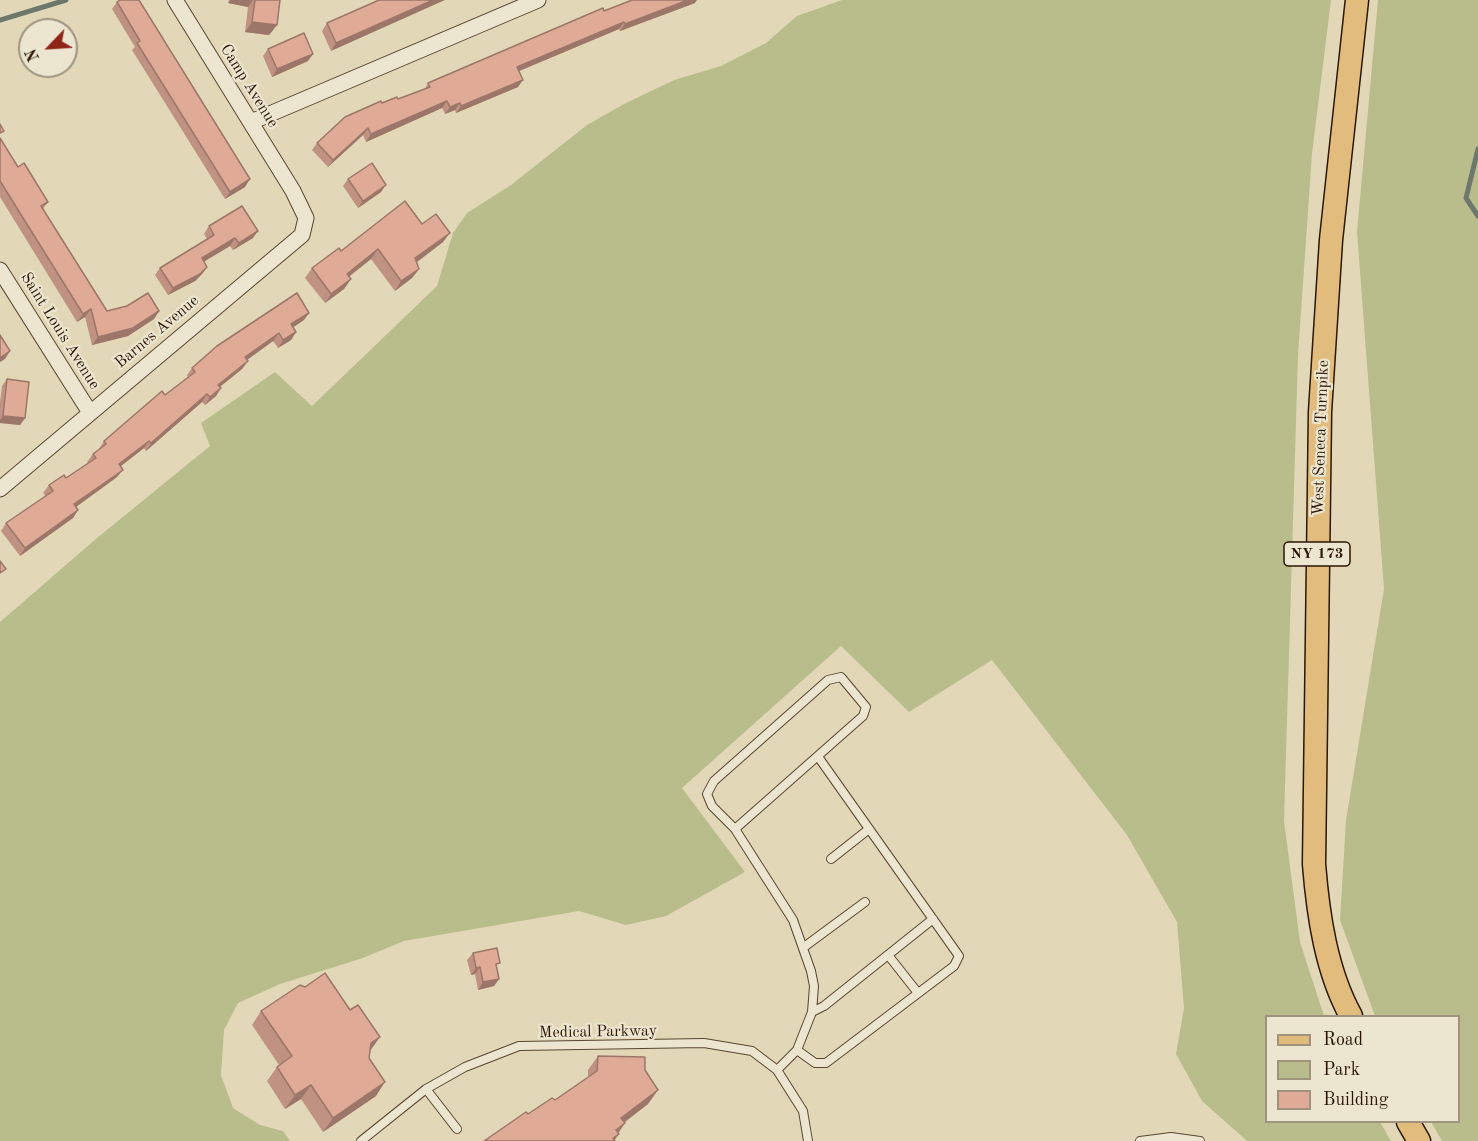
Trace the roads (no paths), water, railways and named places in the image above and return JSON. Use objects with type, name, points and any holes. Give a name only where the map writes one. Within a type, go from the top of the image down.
[{"type":"main road","name":"West Seneca Turnpike","points":[[1350,1015],[1334,974],[1317,906],[1314,852],[1320,412],[1331,240],[1357,0]]},
{"type":"main road","points":[[1409,1123],[1419,1141]]},
{"type":"street","name":"Camp Avenue","points":[[175,0],[293,191]]},
{"type":"street","points":[[250,122],[538,0]]},
{"type":"street","name":"Barnes Avenue","points":[[0,489],[89,411],[302,235],[306,218],[293,191]]},
{"type":"street","name":"Saint Louis Avenue","points":[[0,270],[89,411]]},
{"type":"lane","points":[[735,829],[819,758],[862,716],[866,707],[841,677],[828,680],[714,781],[707,794],[712,806],[735,829],[793,920],[804,947],[814,986],[812,1012],[797,1050],[777,1070]]},
{"type":"lane","points":[[797,1050],[815,1062],[826,1063],[954,966],[959,956],[819,758]]},
{"type":"lane","points":[[831,858],[869,829]]},
{"type":"lane","points":[[804,947],[865,902]]},
{"type":"lane","points":[[812,1012],[824,1006],[933,919]]},
{"type":"lane","points":[[888,955],[918,993]]},
{"type":"lane","name":"Medical Parkway","points":[[361,1141],[426,1089],[465,1066],[519,1046],[704,1043],[752,1051],[777,1070],[803,1112],[808,1141]]},
{"type":"lane","points":[[426,1089],[457,1129]]},
{"type":"lane","points":[[1140,1141],[1172,1137],[1200,1141]]},
{"type":"waterway","points":[[0,20],[66,0]]},
{"type":"waterway","points":[[1478,149],[1466,198],[1478,216]]}]
